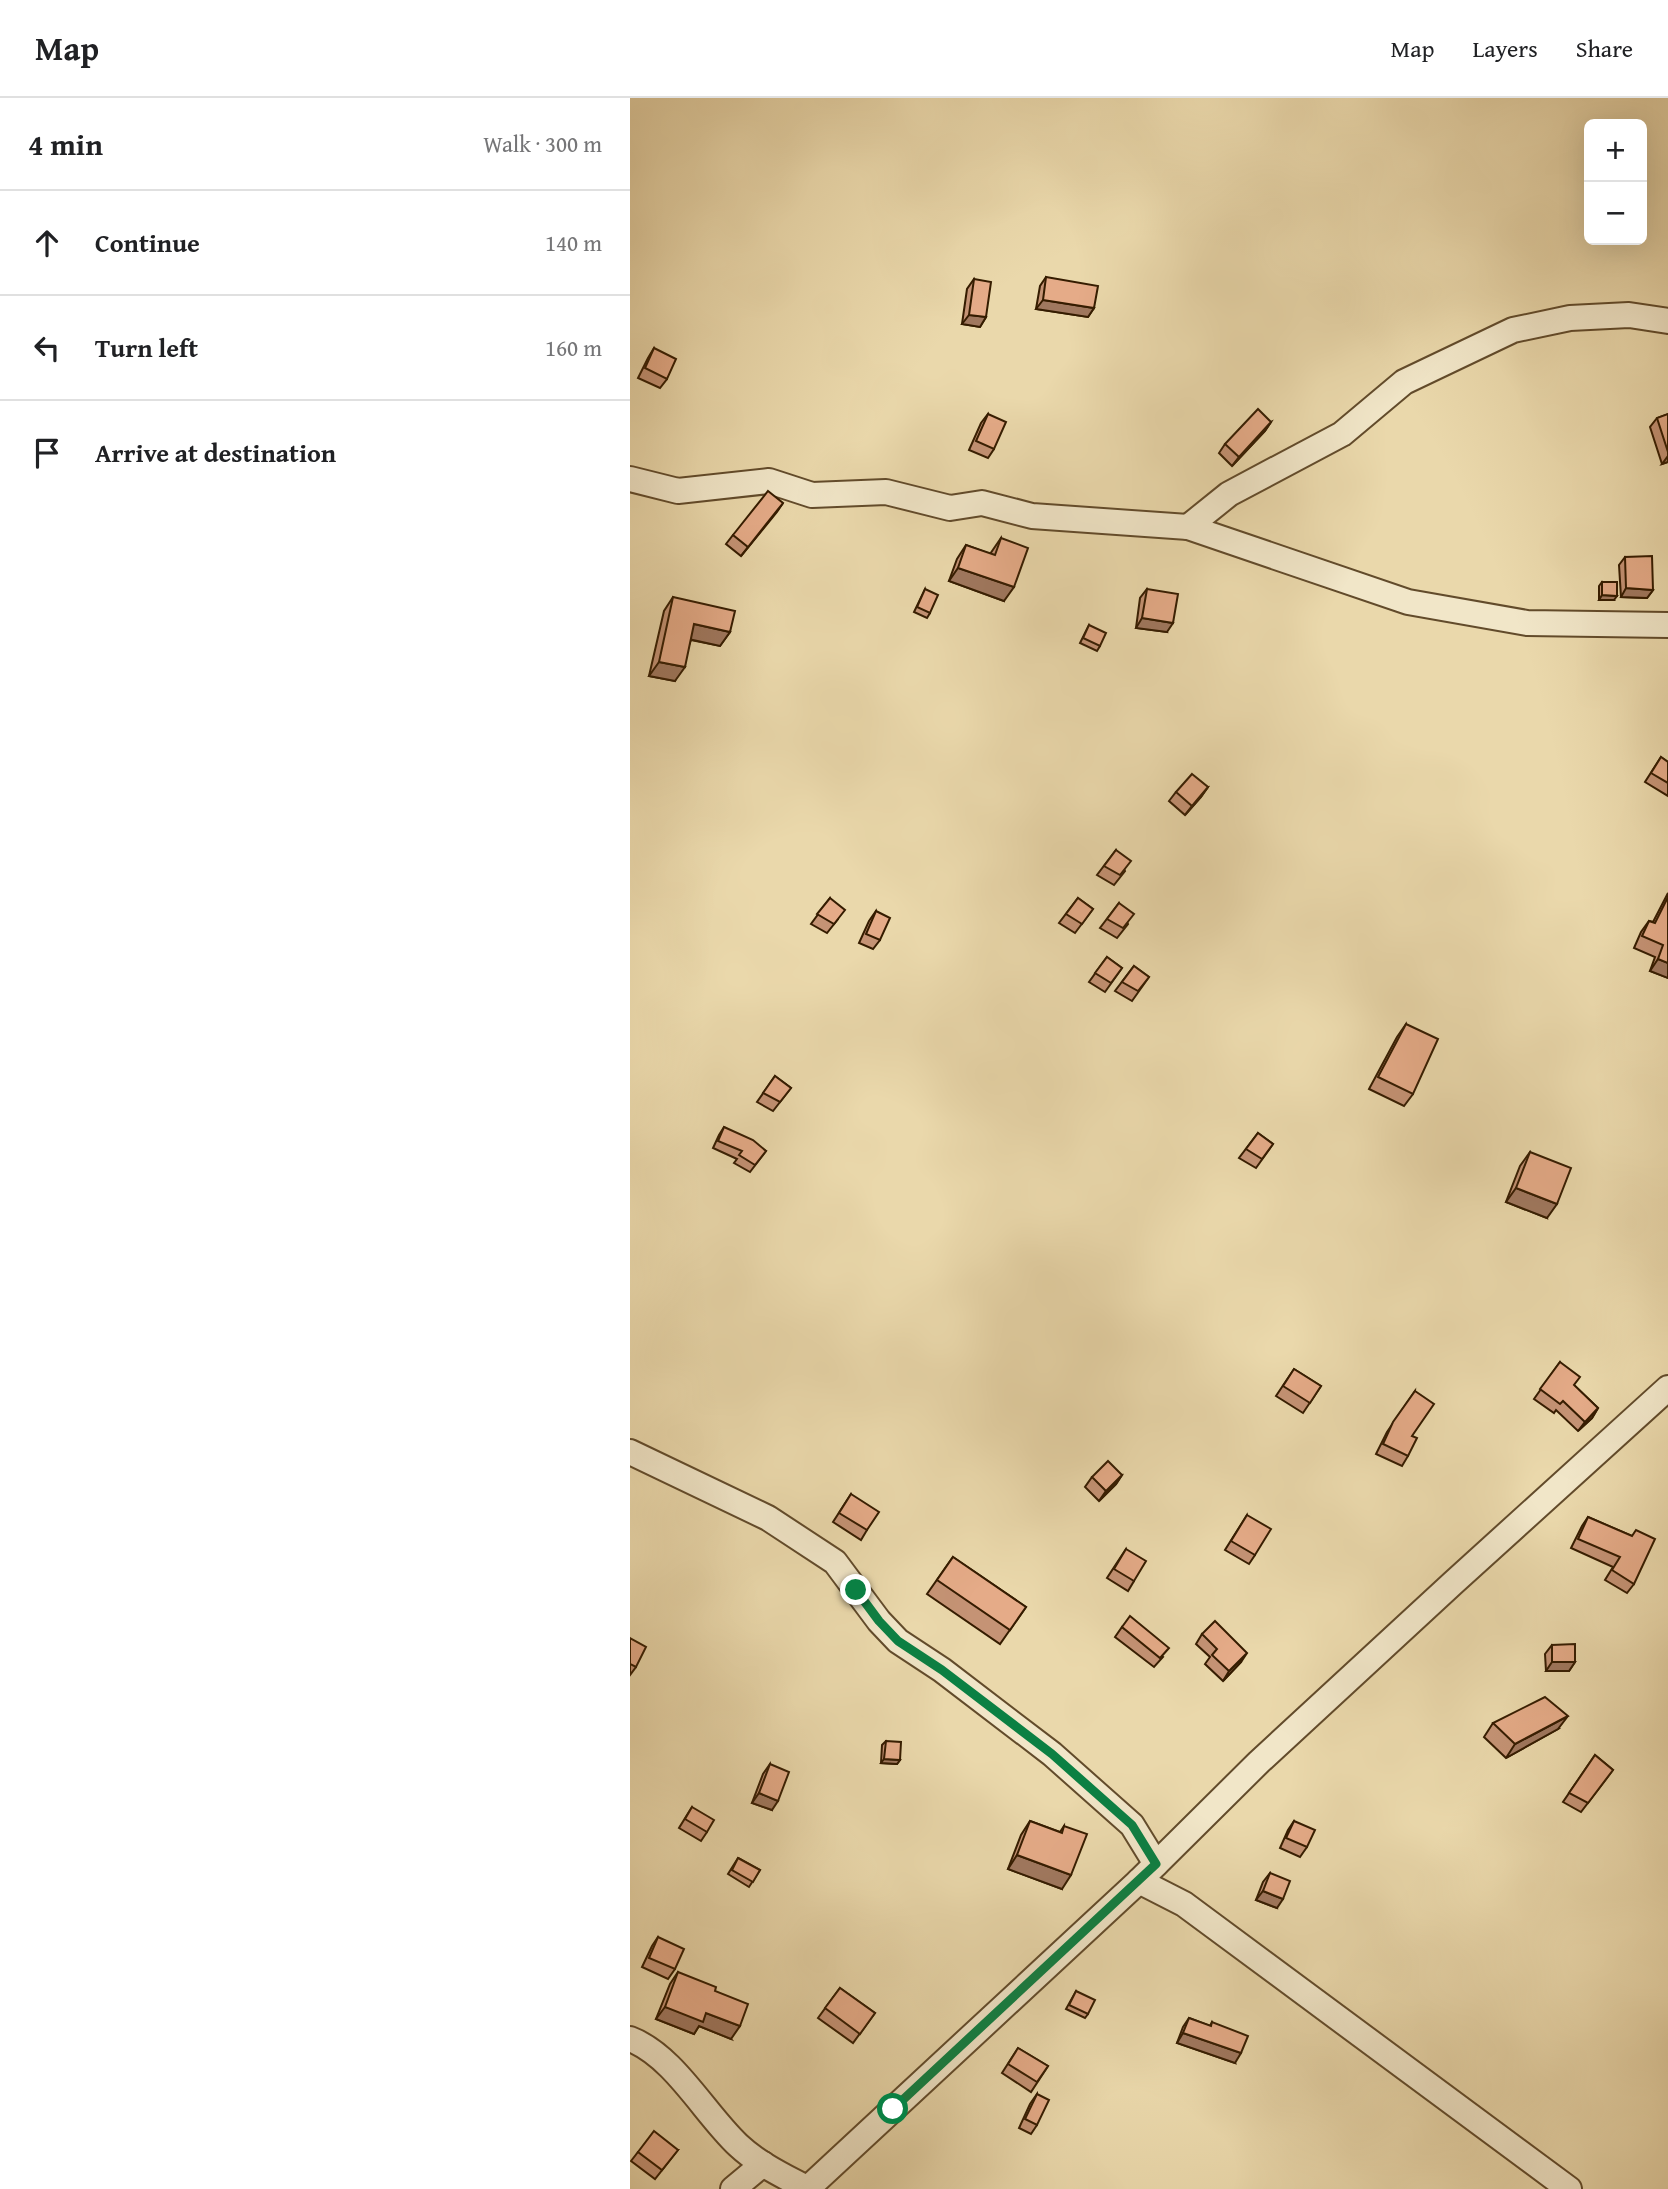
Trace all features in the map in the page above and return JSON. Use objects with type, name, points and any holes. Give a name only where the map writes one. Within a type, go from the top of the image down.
[{"type":"street","points":[[1188,527],[1229,494],[1342,434],[1404,382],[1513,330],[1570,318],[1629,315],[1668,321]]},
{"type":"street","points":[[630,479],[678,491],[769,481],[811,495],[886,492],[950,508],[982,503],[1032,516],[1188,527],[1408,602],[1527,622],[1668,625]]},
{"type":"street","points":[[630,2039],[666,2061],[739,2146],[763,2164],[808,2189],[1147,1873],[1259,1762],[1668,1388]]},
{"type":"street","points":[[630,1452],[768,1518],[835,1562],[879,1621],[898,1641],[942,1670],[1052,1754],[1132,1825],[1147,1873],[1184,1904],[1569,2189]]},
{"type":"street","points":[[733,2189],[763,2164]]},
{"type":"building","points":[[1046,277],[1098,286],[1094,308],[1043,300]]},
{"type":"building","points":[[974,279],[991,282],[986,317],[969,315]]},
{"type":"building","points":[[654,348],[676,359],[667,379],[645,368]]},
{"type":"building","points":[[1258,409],[1271,422],[1239,457],[1225,444]]},
{"type":"building","points":[[988,414],[1006,422],[994,449],[976,441]]},
{"type":"building","points":[[1668,414],[1668,452],[1657,418]]},
{"type":"building","points":[[768,491],[783,503],[748,547],[733,535]]},
{"type":"building","points":[[1001,538],[1028,548],[1014,587],[958,568],[966,545],[995,555]]},
{"type":"building","points":[[1652,556],[1653,590],[1626,588],[1625,557]]},
{"type":"building","points":[[1602,582],[1617,582],[1617,596],[1602,595]]},
{"type":"building","points":[[925,589],[938,595],[930,613],[917,607]]},
{"type":"building","points":[[1147,589],[1178,594],[1173,623],[1142,618]]},
{"type":"building","points":[[673,597],[735,611],[730,632],[694,624],[685,667],[659,662]]},
{"type":"building","points":[[1089,625],[1106,633],[1100,646],[1083,638]]},
{"type":"building","points":[[1661,757],[1668,762],[1668,783],[1651,773]]},
{"type":"building","points":[[1192,774],[1208,787],[1192,806],[1176,792]]},
{"type":"building","points":[[1116,850],[1131,861],[1120,875],[1104,866]]},
{"type":"building","points":[[1668,897],[1668,963],[1658,959],[1663,945],[1642,936],[1649,921],[1655,923]]},
{"type":"building","points":[[830,898],[845,910],[834,924],[817,914]]},
{"type":"building","points":[[1078,898],[1093,909],[1082,924],[1066,914]]},
{"type":"building","points":[[1119,903],[1134,914],[1123,928],[1107,919]]},
{"type":"building","points":[[876,911],[890,918],[880,940],[866,934]]},
{"type":"building","points":[[1107,957],[1122,968],[1111,983],[1095,973]]},
{"type":"building","points":[[1134,966],[1149,977],[1138,991],[1122,982]]},
{"type":"building","points":[[1406,1024],[1438,1039],[1413,1094],[1378,1077]]},
{"type":"building","points":[[775,1076],[791,1088],[780,1102],[763,1093]]},
{"type":"building","points":[[724,1127],[753,1140],[766,1151],[755,1165],[739,1155],[742,1151],[718,1141]]},
{"type":"building","points":[[1258,1133],[1273,1144],[1262,1159],[1246,1149]]},
{"type":"building","points":[[1530,1152],[1571,1168],[1557,1204],[1516,1188]]},
{"type":"building","points":[[1560,1362],[1580,1377],[1574,1385],[1598,1408],[1585,1422],[1563,1401],[1560,1404],[1540,1389]]},
{"type":"building","points":[[1294,1369],[1321,1386],[1310,1403],[1283,1386]]},
{"type":"building","points":[[1415,1391],[1434,1404],[1412,1436],[1417,1438],[1408,1456],[1383,1444],[1393,1422]]},
{"type":"building","points":[[1108,1461],[1122,1475],[1106,1491],[1092,1477]]},
{"type":"building","points":[[851,1494],[879,1512],[867,1530],[839,1513]]},
{"type":"building","points":[[1247,1515],[1271,1529],[1255,1555],[1231,1541]]},
{"type":"building","points":[[1588,1517],[1632,1536],[1636,1530],[1655,1539],[1634,1584],[1612,1570],[1620,1557],[1578,1539]]},
{"type":"building","points":[[1126,1549],[1146,1561],[1134,1581],[1114,1569]]},
{"type":"building","points":[[953,1557],[1026,1607],[1010,1630],[937,1580]]},
{"type":"building","points":[[1130,1616],[1169,1648],[1160,1658],[1122,1627]]},
{"type":"building","points":[[1215,1621],[1247,1653],[1229,1671],[1212,1655],[1217,1649],[1202,1634]]},
{"type":"building","points":[[630,1638],[646,1647],[636,1667],[630,1664]]},
{"type":"building","points":[[1575,1644],[1575,1662],[1552,1662],[1552,1645]]},
{"type":"building","points":[[1545,1697],[1568,1716],[1515,1744],[1493,1723]]},
{"type":"building","points":[[886,1741],[901,1742],[900,1760],[884,1759]]},
{"type":"building","points":[[1595,1755],[1613,1770],[1588,1803],[1569,1793]]},
{"type":"building","points":[[770,1764],[789,1772],[778,1801],[759,1793]]},
{"type":"building","points":[[692,1807],[714,1820],[707,1832],[685,1819]]},
{"type":"building","points":[[1030,1821],[1062,1833],[1064,1826],[1087,1834],[1071,1875],[1017,1855]]},
{"type":"building","points":[[1294,1821],[1315,1830],[1307,1847],[1286,1838]]},
{"type":"building","points":[[738,1858],[760,1870],[753,1882],[732,1870]]},
{"type":"building","points":[[1270,1873],[1290,1881],[1283,1899],[1263,1891]]},
{"type":"building","points":[[658,1937],[684,1949],[675,1969],[649,1958]]},
{"type":"building","points":[[678,1972],[716,1987],[715,1991],[748,2004],[740,2026],[706,2013],[703,2022],[665,2007]]},
{"type":"building","points":[[840,1988],[875,2013],[860,2034],[825,2008]]},
{"type":"building","points":[[1076,1991],[1095,2000],[1088,2014],[1069,2005]]},
{"type":"building","points":[[1189,2018],[1211,2026],[1212,2022],[1248,2036],[1241,2053],[1183,2033]]},
{"type":"building","points":[[1018,2048],[1048,2066],[1037,2082],[1008,2064]]},
{"type":"building","points":[[1037,2094],[1049,2100],[1037,2125],[1025,2119]]},
{"type":"building","points":[[654,2131],[678,2150],[662,2170],[638,2152]]},
{"type":"route","points":[[856,1590],[898,1641],[942,1670],[1052,1754],[1132,1825],[1156,1864],[893,2109]]}]
